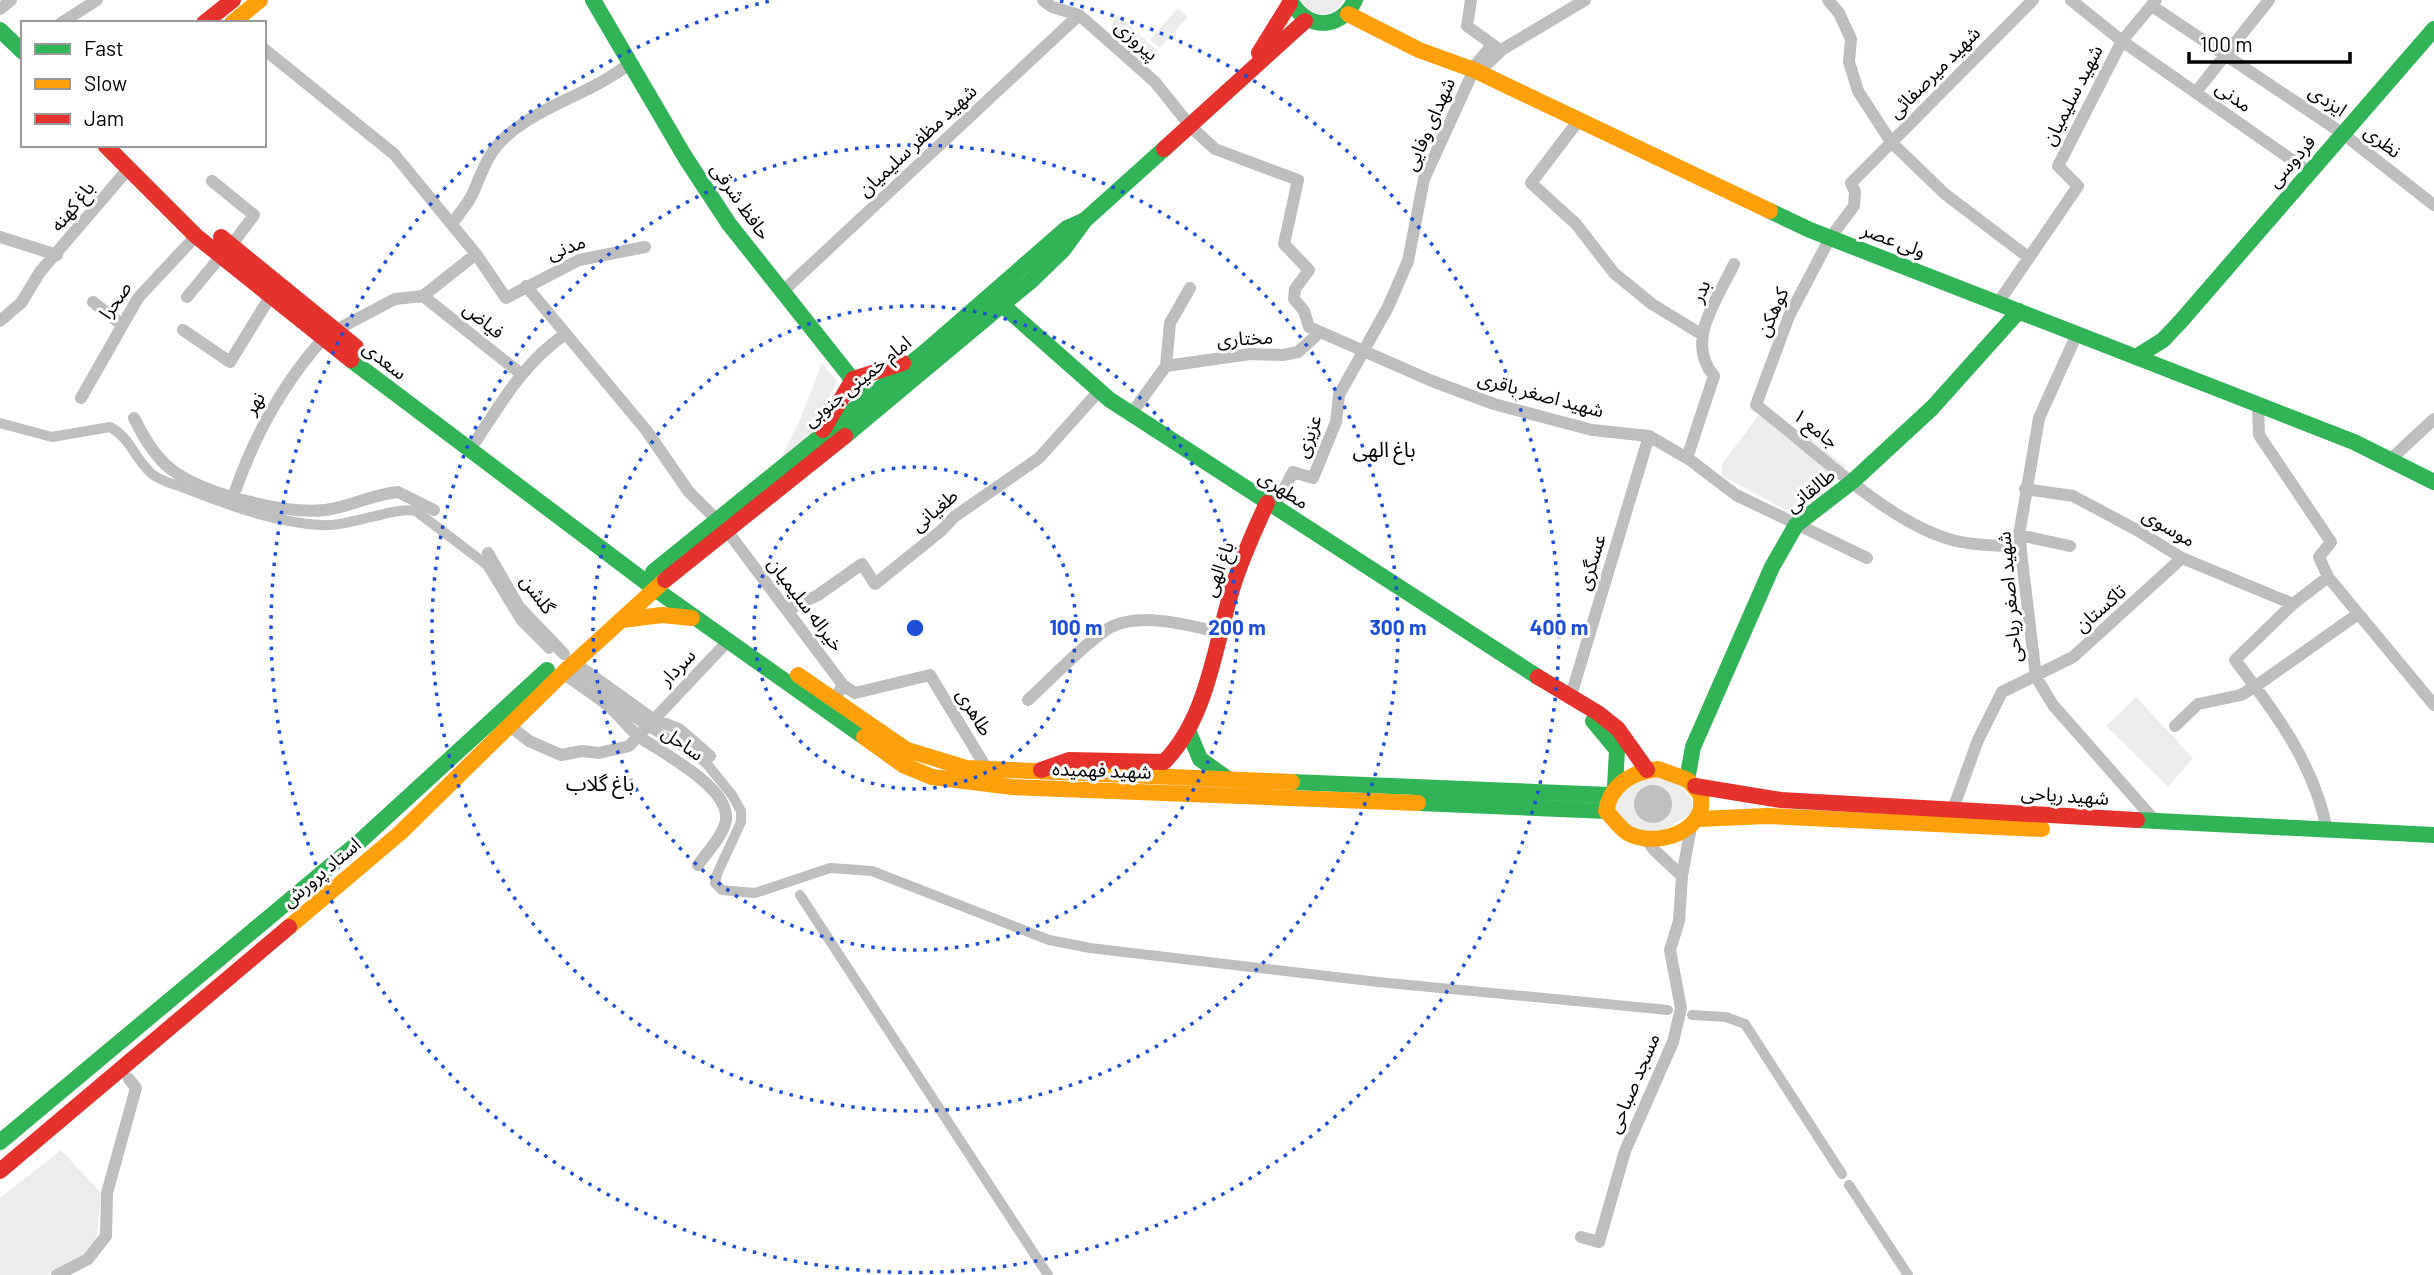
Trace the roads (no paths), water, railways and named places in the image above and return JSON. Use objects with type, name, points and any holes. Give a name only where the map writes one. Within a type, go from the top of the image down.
[{"type":"main road","points":[[207,21],[233,0]]},
{"type":"main road","points":[[238,21],[260,0]]},
{"type":"main road","name":"حافظ شرقی","points":[[593,0],[685,157],[730,224],[872,405]]},
{"type":"main road","points":[[1249,68],[1290,1],[1305,20],[1328,25],[1351,7]]},
{"type":"main road","name":"ولی عصر","points":[[1351,7],[1419,50],[1474,71],[1830,237],[2258,405],[2390,460],[2434,482]]},
{"type":"main road","points":[[1249,68],[1305,20]]},
{"type":"main road","name":"فردوسی","points":[[2136,357],[2157,344],[2181,321],[2434,29]]},
{"type":"main road","points":[[0,30],[21,48]]},
{"type":"main road","points":[[0,48],[21,67]]},
{"type":"main road","name":"امام خمینی جنوبی","points":[[654,581],[1076,237],[1085,220],[1191,127],[1249,68]]},
{"type":"main road","name":"سعدی","points":[[107,147],[196,236],[226,251],[472,445],[654,581]]},
{"type":"main road","name":"سعدی","points":[[124,147],[270,297],[329,334]]},
{"type":"main road","name":"امام خمینی جنوبی","points":[[723,527],[816,442],[872,405],[926,351],[996,300]]},
{"type":"main road","name":"مطهری","points":[[996,300],[1099,391],[1131,414],[1570,699]]},
{"type":"main road","name":"طالقانی","points":[[1693,747],[1772,567],[1796,525],[1853,481],[1931,408],[2019,311]]},
{"type":"main road","name":"فردوسی","points":[[2172,371],[2167,353],[2181,321]]},
{"type":"main road","points":[[816,442],[853,379],[891,369],[926,351]]},
{"type":"main road","name":"باغ الهی","points":[[1037,772],[1069,760],[1164,762],[1174,755],[1188,730],[1246,550],[1271,506]]},
{"type":"main road","name":"شهید فهمیده","points":[[654,581],[697,619],[850,731],[903,765],[932,777],[1012,787],[1610,798]]},
{"type":"main road","name":"شهید فهمیده","points":[[654,581],[920,757],[966,768],[1610,798]]},
{"type":"main road","name":"استاد پرورش","points":[[0,1142],[567,663],[622,620],[654,581]]},
{"type":"main road","name":"استاد پرورش","points":[[0,1171],[400,833],[510,726],[567,663],[654,581]]},
{"type":"main road","points":[[622,620],[662,615],[697,619]]},
{"type":"main road","points":[[1570,699],[1598,713],[1618,729],[1647,770]]},
{"type":"main road","points":[[1570,699],[1617,750],[1610,798],[1612,822],[1629,833],[1645,837],[1676,836],[1694,823],[1704,801],[1691,783],[1669,771],[1647,770],[1610,798]]},
{"type":"main road","points":[[1188,730],[1200,759],[1228,779]]},
{"type":"main road","points":[[1669,771],[1693,747]]},
{"type":"main road","points":[[1691,783],[1693,747]]},
{"type":"main road","name":"شهید ریاحی","points":[[1691,783],[1723,794],[2156,822],[2434,835]]},
{"type":"main road","name":"شهید ریاحی","points":[[1694,823],[1780,816],[2434,848]]},
{"type":"main road","points":[[386,818],[400,833]]},
{"type":"street","points":[[0,9],[11,0]]},
{"type":"street","points":[[64,21],[97,0]]},
{"type":"street","name":"پیروزی","points":[[1043,0],[1052,7],[1079,15],[1155,82],[1191,127],[1215,149],[1298,180],[1284,244],[1309,270],[1295,289],[1294,299],[1304,311],[1309,327],[1320,333]]},
{"type":"street","points":[[1471,0],[1467,26],[1489,44],[1503,49]]},
{"type":"street","points":[[1474,71],[1484,67],[1503,49],[1586,0]]},
{"type":"street","points":[[1828,0],[1839,13],[1851,39],[1849,62],[1858,91],[1891,142],[1945,194],[2028,257]]},
{"type":"street","name":"شهید میرصفائی","points":[[1830,237],[1854,206],[1855,192],[1851,183],[2033,0]]},
{"type":"street","name":"مدنی","points":[[2071,0],[2122,41],[2309,172]]},
{"type":"street","points":[[2196,92],[2269,0]]},
{"type":"street","points":[[2122,41],[2154,3]]},
{"type":"street","name":"ایزدی","points":[[2154,3],[2342,133]]},
{"type":"street","name":"شهید مظفر سلیمیان","points":[[782,292],[1079,15]]},
{"type":"street","name":"شهید سلیمیان","points":[[1998,303],[2078,186],[2058,166],[2122,41]]},
{"type":"street","name":"شهدای وفایی","points":[[1363,350],[1388,307],[1408,261],[1424,179],[1474,71],[1489,49],[1489,44]]},
{"type":"street","points":[[266,51],[394,154],[476,254],[424,296],[395,299],[329,334]]},
{"type":"street","points":[[452,225],[473,194],[486,159],[508,135],[527,121],[606,82],[630,63]]},
{"type":"street","points":[[1579,120],[1531,183],[1593,243],[1614,273],[1701,334],[1704,364],[1714,376],[1687,458]]},
{"type":"street","name":"نظری","points":[[2342,133],[2434,205]]},
{"type":"street","name":"باغ کهنه","points":[[0,237],[57,255],[129,168]]},
{"type":"street","points":[[187,297],[254,215],[212,181]]},
{"type":"street","name":"صحرا","points":[[81,398],[138,298],[196,236]]},
{"type":"street","name":"کوهکن","points":[[1756,405],[1789,316],[1830,237]]},
{"type":"street","name":"مدنی","points":[[476,254],[506,298],[579,260],[645,247]]},
{"type":"street","points":[[0,321],[21,303],[40,272],[57,255]]},
{"type":"street","name":"بدر","points":[[1701,334],[1734,264]]},
{"type":"street","points":[[526,286],[564,335],[646,430],[689,492],[723,527]]},
{"type":"street","points":[[1131,414],[1166,366],[1170,323],[1190,288]]},
{"type":"street","name":"فیاض","points":[[424,296],[520,373]]},
{"type":"street","points":[[183,330],[230,362],[270,297]]},
{"type":"street","points":[[93,302],[121,324]]},
{"type":"street","name":"شهید اصغر باقری","points":[[1320,333],[1494,404],[1592,430],[1649,436],[1709,472],[1736,495],[1867,558]]},
{"type":"street","name":"مختاری","points":[[1166,366],[1250,354],[1283,355],[1298,352],[1320,333]]},
{"type":"street","name":"نهر","points":[[233,497],[250,449],[261,428],[307,357],[329,334]]},
{"type":"street","name":"شهید اصغر ریاحی","points":[[2077,334],[2039,418],[2025,489],[2020,541],[2036,677],[2053,705],[2156,822]]},
{"type":"street","points":[[472,445],[520,373],[541,351],[564,335]]},
{"type":"street","name":"عزیزی","points":[[1271,506],[1293,472],[1313,478],[1336,422],[1339,395],[1363,350]]},
{"type":"street","name":"طغیانی","points":[[788,610],[817,596],[862,564],[875,584],[943,530],[954,517],[1039,458],[1099,391]]},
{"type":"street","name":"جامع ۱","points":[[1756,405],[1875,500],[1935,533],[1957,541],[2020,541],[2070,546]]},
{"type":"street","points":[[2258,405],[2259,435],[2330,542],[2319,557],[2328,577],[2434,705]]},
{"type":"street","points":[[134,418],[144,438],[171,469],[233,497],[295,510],[324,510],[398,492],[434,510]]},
{"type":"street","points":[[2390,460],[2434,419]]},
{"type":"street","name":"عسگری","points":[[1570,699],[1649,436]]},
{"type":"street","name":"موسوی","points":[[2025,489],[2073,496],[2135,528],[2182,558],[2293,604]]},
{"type":"street","name":"خیراله سلیمیان","points":[[723,527],[843,685]]},
{"type":"street","name":"گلشن","points":[[488,553],[519,607],[567,663]]},
{"type":"street","name":"تاکستان","points":[[1953,809],[1978,740],[2002,692],[2073,657],[2182,558]]},
{"type":"street","points":[[2327,830],[2321,797],[2306,761],[2256,686],[2235,660],[2293,604],[2328,577]]},
{"type":"street","points":[[2175,726],[2198,704],[2241,695],[2256,686],[2358,614]]},
{"type":"street","points":[[1028,700],[1110,628],[1136,621],[1173,623],[1219,632]]},
{"type":"street","name":"سردار","points":[[639,737],[729,641]]},
{"type":"street","points":[[567,663],[653,719],[678,729],[710,756]]},
{"type":"street","name":"ساحل","points":[[567,663],[639,737],[671,755],[703,781],[726,811],[726,824],[698,865]]},
{"type":"street","name":"طاهری","points":[[843,685],[855,693],[930,675],[987,769]]},
{"type":"street","points":[[834,700],[843,685]]},
{"type":"street","points":[[510,726],[529,740],[561,755],[582,751],[615,751],[629,746],[639,737]]},
{"type":"street","points":[[1682,876],[1694,823]]},
{"type":"street","points":[[1645,837],[1654,850],[1682,876]]},
{"type":"street","name":"مسجد صباحی","points":[[1581,1237],[1600,1242],[1625,1151],[1671,1050],[1681,1008],[1670,950],[1679,921],[1682,876]]},
{"type":"street","points":[[57,1275],[88,1259],[106,1236],[107,1193],[136,1088],[129,1079],[133,1060]]},
{"type":"street","points":[[109,1081],[129,1079]]},
{"type":"waterway","points":[[0,423],[52,437],[110,427],[123,437],[146,468],[160,479],[269,517],[333,525],[396,511],[416,511],[487,565],[521,621],[549,649]]},
{"type":"waterway","points":[[572,671],[645,725],[692,752],[707,764],[732,795],[741,811],[741,822],[717,874],[715,883],[722,890],[755,893],[830,868],[872,871],[1049,940],[1090,948],[1378,982],[1668,1010]]},
{"type":"waterway","points":[[800,895],[1048,1275]]},
{"type":"waterway","points":[[1692,1015],[1726,1017],[1745,1024],[1842,1174]]},
{"type":"waterway","points":[[1849,1185],[1908,1275]]},
{"type":"district","name":"باغ الهی","points":[[1384,450]]},
{"type":"district","name":"باغ گلاب","points":[[600,784]]}]
